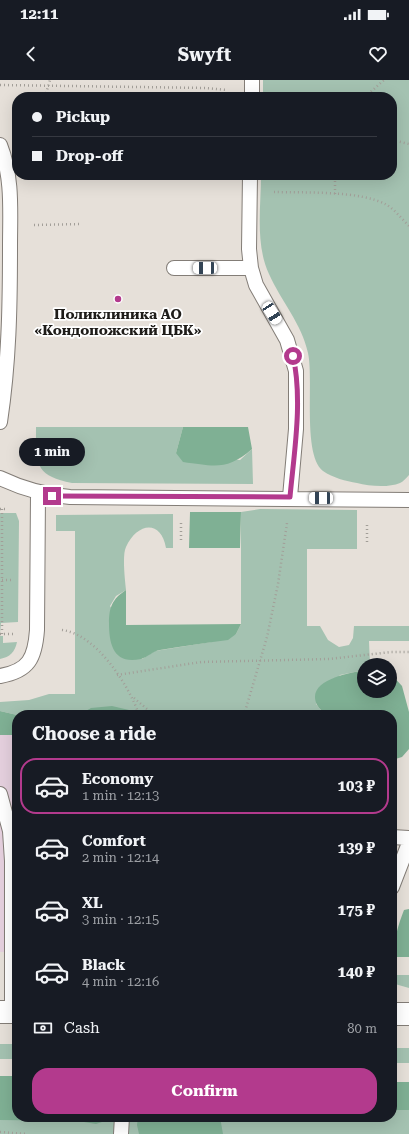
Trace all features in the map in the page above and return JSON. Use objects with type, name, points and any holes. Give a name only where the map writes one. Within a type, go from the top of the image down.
[{"type":"street","points":[[397,1014],[409,1014]]},
{"type":"lane","points":[[0,145],[10,176],[10,337],[0,422]]},
{"type":"lane","points":[[250,180],[249,249],[251,268],[256,285],[287,340],[296,371],[296,429],[290,497]]},
{"type":"lane","points":[[174,268],[251,268]]},
{"type":"lane","points":[[0,478],[38,493],[70,497],[290,497],[409,500]]},
{"type":"lane","points":[[0,676],[12,674],[24,668],[30,660],[34,649],[37,630],[38,493]]},
{"type":"lane","points":[[0,794],[10,831],[12,861],[10,1012]]},
{"type":"lane","points":[[397,837],[409,838]]},
{"type":"lane","points":[[397,874],[409,843]]},
{"type":"lane","points":[[121,1134],[122,1122]]},
{"type":"path","points":[[46,92],[50,80]]},
{"type":"path","points":[[371,92],[384,80]]},
{"type":"path","points":[[0,85],[252,90]]},
{"type":"path","points":[[397,141],[409,144]]},
{"type":"path","points":[[335,180],[335,194]]},
{"type":"path","points":[[250,191],[335,194],[376,200],[388,206],[409,226]]},
{"type":"path","points":[[10,225],[82,224]]},
{"type":"path","points":[[246,710],[261,660],[278,584],[290,497]]},
{"type":"path","points":[[2,509],[2,634]]},
{"type":"path","points":[[37,630],[65,631],[80,636],[97,650],[117,675],[133,698],[137,710]]},
{"type":"path","points":[[117,675],[200,662],[329,659],[391,652],[409,652]]},
{"type":"path","points":[[133,698],[148,710]]},
{"type":"path","points":[[0,1132],[27,1134]]},
{"type":"shaded area","points":[[0,711],[12,714],[12,952],[0,952]]},
{"type":"green space","points":[[263,80],[409,80],[409,475],[403,481],[395,485],[378,486],[348,481],[323,471],[317,462],[313,450],[311,434],[310,365],[308,353],[301,332],[269,274],[262,250],[260,225],[261,180],[397,180],[397,92],[263,92]]},
{"type":"green space","points":[[36,427],[183,427],[176,453],[240,460],[252,449],[253,484],[72,483],[59,480],[43,471],[39,465],[36,449]]},
{"type":"green space","points":[[183,427],[248,427],[252,449],[235,461],[227,464],[203,465],[183,462],[176,453]]},
{"type":"green space","points":[[260,509],[357,510],[357,549],[307,549],[307,626],[320,626],[328,640],[339,647],[349,645],[353,638],[354,626],[409,626],[409,641],[369,641],[370,658],[357,658],[357,671],[340,675],[316,704],[321,710],[12,710],[12,714],[0,711],[0,702],[29,700],[49,694],[75,694],[75,531],[56,531],[56,515],[173,514],[173,548],[166,548],[159,532],[154,529],[142,529],[131,539],[126,547],[124,556],[126,590],[116,596],[110,606],[142,659],[155,651],[211,642],[236,634],[241,624],[241,512]]},
{"type":"green space","points":[[190,512],[241,512],[240,548],[189,548]]},
{"type":"green space","points":[[0,513],[16,513],[19,521],[18,622],[1,623],[0,633]]},
{"type":"green space","points":[[126,590],[126,625],[241,624],[236,634],[228,640],[160,650],[141,659],[125,659],[115,652],[112,646],[109,623],[111,608],[114,600]]},
{"type":"green space","points":[[0,636],[3,636],[3,643],[17,642],[12,654],[0,659]]},
{"type":"green space","points":[[357,671],[357,698],[397,698],[397,681],[402,686],[409,712],[409,749],[402,757],[397,758],[397,710],[321,710],[317,705],[315,696],[317,689],[331,679]]},
{"type":"green space","points":[[112,706],[129,710],[88,710],[91,708]]},
{"type":"green space","points":[[0,711],[12,714],[12,735],[0,735]]},
{"type":"green space","points":[[409,909],[409,957],[397,957],[397,932],[404,910]]},
{"type":"green space","points":[[397,975],[409,975],[409,988],[397,985]]},
{"type":"green space","points":[[0,1044],[12,1044],[12,1059],[0,1059]]},
{"type":"green space","points":[[397,1048],[409,1048],[409,1063],[397,1063]]},
{"type":"green space","points":[[0,1076],[12,1076],[12,1120],[0,1120]]},
{"type":"green space","points":[[397,1082],[409,1082],[409,1110],[397,1110]]},
{"type":"green space","points":[[0,1090],[12,1109],[12,1122],[397,1122],[397,1093],[409,1094],[409,1134],[0,1134]]},
{"type":"green space","points":[[84,1122],[102,1122],[96,1124]]},
{"type":"green space","points":[[137,1122],[221,1122],[223,1134],[139,1134]]},
{"type":"place","name":"Поликлиника АО «Кондопожский ЦБК»","points":[[118,299]]},
{"type":"route","points":[[52,496],[290,497],[294,465],[297,392],[296,371],[293,356]]}]
